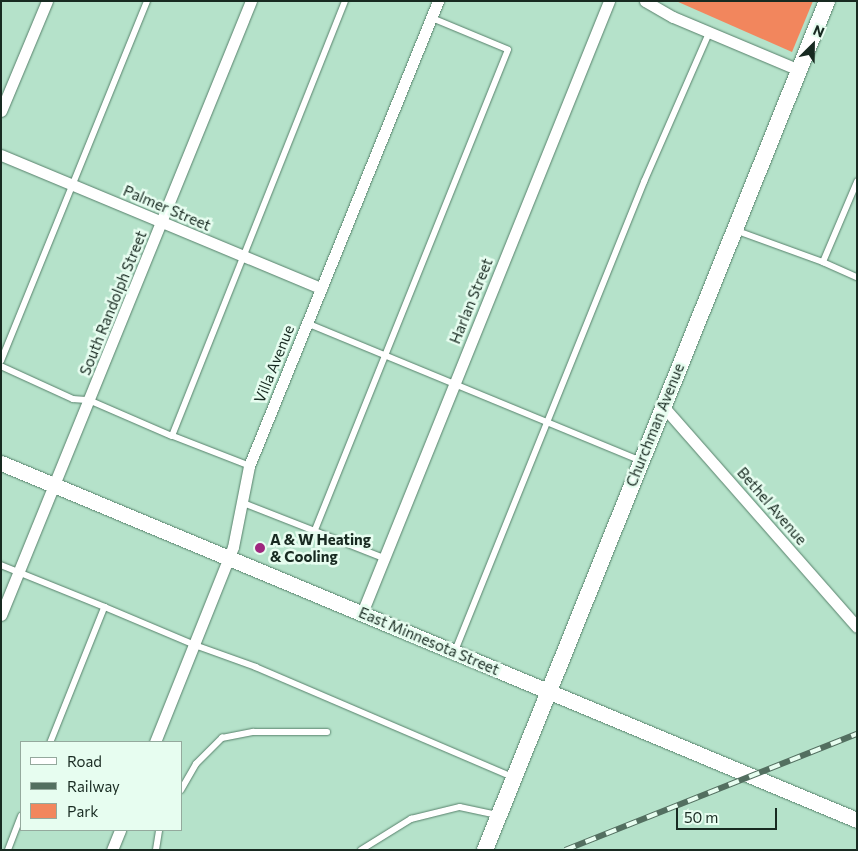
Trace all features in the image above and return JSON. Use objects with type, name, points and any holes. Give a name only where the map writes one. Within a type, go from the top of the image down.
[{"type":"main road","name":"Churchman Avenue","points":[[485,850],[662,405],[827,1]]},
{"type":"street","points":[[1,111],[47,1]]},
{"type":"street","name":"South Randolph Street","points":[[1,615],[162,222],[250,1]]},
{"type":"street","name":"Villa Avenue","points":[[155,741],[229,558],[249,466],[438,1]]},
{"type":"street","name":"Harlan Street","points":[[362,613],[609,1]]},
{"type":"street","points":[[645,1],[709,33],[799,70]]},
{"type":"street","name":"Palmer Street","points":[[1,155],[321,288]]},
{"type":"street","name":"Bethel Avenue","points":[[662,405],[857,627]]},
{"type":"street","name":"East Minnesota Street","points":[[1,463],[857,820]]},
{"type":"street","points":[[112,850],[120,831]]},
{"type":"lane","points":[[1,361],[147,1]]},
{"type":"lane","points":[[172,436],[344,1]]},
{"type":"lane","points":[[315,530],[508,50],[431,18]]},
{"type":"lane","points":[[455,651],[644,182],[709,33]]},
{"type":"lane","points":[[823,262],[857,182]]},
{"type":"lane","points":[[735,230],[857,276]]},
{"type":"lane","points":[[307,323],[640,460]]},
{"type":"lane","points":[[1,366],[73,399],[89,400],[172,436],[249,466]]},
{"type":"lane","points":[[242,502],[384,558]]},
{"type":"lane","points":[[1,565],[195,645],[256,666],[513,777]]},
{"type":"lane","points":[[51,741],[105,607]]},
{"type":"lane","points":[[182,788],[196,764],[222,738],[253,732],[327,732]]},
{"type":"lane","points":[[361,850],[411,820],[460,807],[498,815]]},
{"type":"lane","points":[[8,850],[20,819]]},
{"type":"lane","points":[[156,850],[159,831]]},
{"type":"green space","points":[[676,1],[813,1],[792,52]]},
{"type":"railway","points":[[565,850],[857,734]]},
{"type":"place","name":"A & W Heating & Cooling","points":[[260,548]]}]
